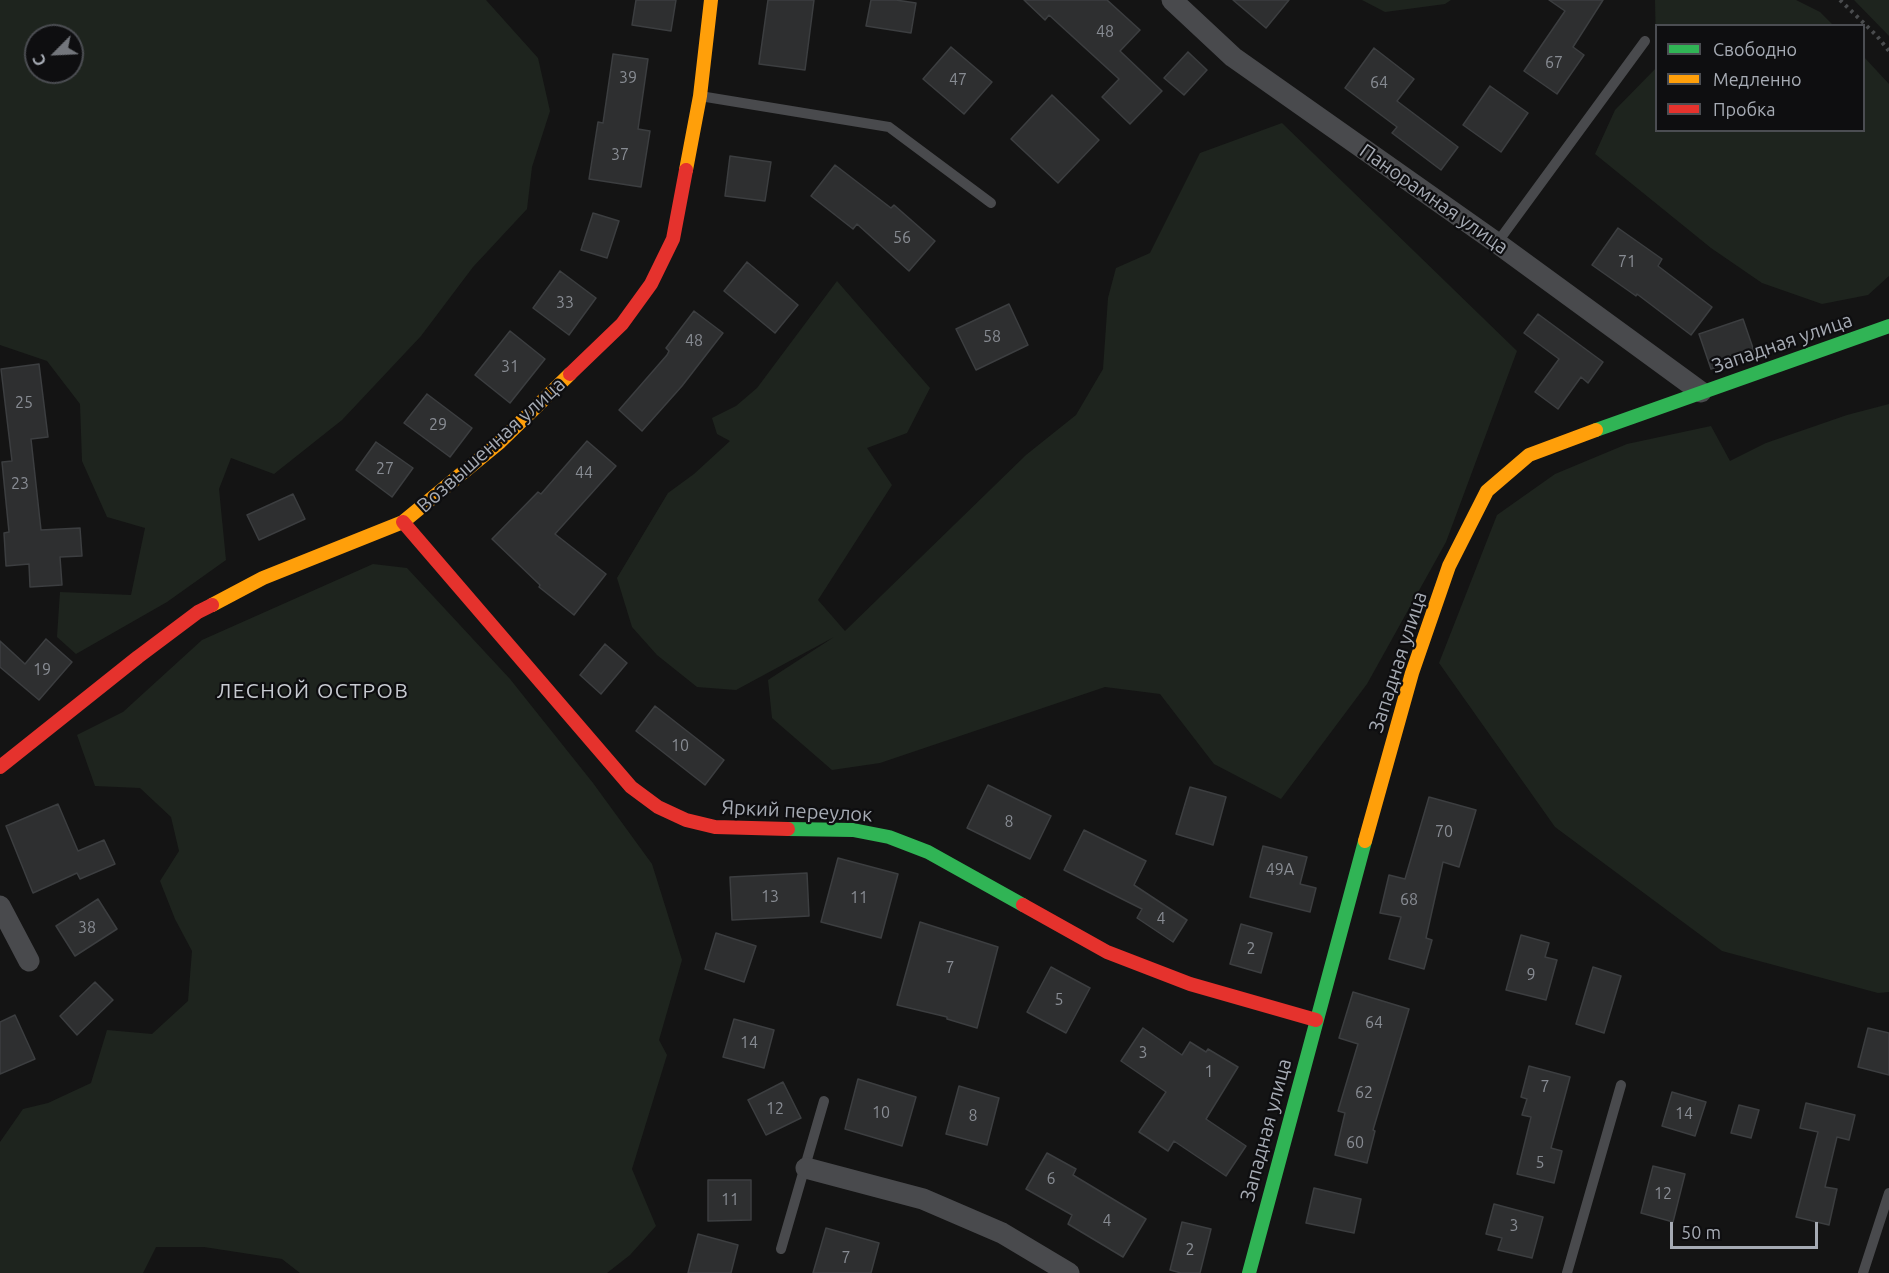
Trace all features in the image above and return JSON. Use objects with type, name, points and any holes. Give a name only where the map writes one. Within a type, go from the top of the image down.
[{"type":"street","name":"Возвышенная улица","points":[[0,767],[198,612],[263,578],[403,522],[500,442],[622,324],[651,284],[673,239],[700,96],[711,0]]},
{"type":"street","name":"Панорамная улица","points":[[1172,0],[1233,57],[1497,243],[1701,392]]},
{"type":"street","name":"Западная улица","points":[[1249,1273],[1412,673],[1449,566],[1487,491],[1529,455],[1647,410],[1889,326]]},
{"type":"street","name":"Яркий переулок","points":[[403,522],[631,787],[658,807],[686,820],[715,827],[853,830],[889,837],[928,852],[1107,952],[1190,984],[1316,1020]]},
{"type":"street","points":[[0,906],[29,962]]},
{"type":"street","points":[[806,1168],[923,1199],[1002,1233],[1069,1273]]},
{"type":"lane","points":[[1497,243],[1644,41]]},
{"type":"lane","points":[[700,96],[889,127],[991,203]]},
{"type":"lane","points":[[1567,1273],[1621,1085]]},
{"type":"lane","points":[[781,1249],[824,1101]]},
{"type":"lane","points":[[1863,1273],[1889,1193]]},
{"type":"path","points":[[1840,0],[1864,24]]},
{"type":"path","points":[[1865,25],[1889,51]]},
{"type":"shaded area","points":[[0,0],[486,0],[538,58],[550,111],[532,167],[527,209],[473,267],[421,336],[342,420],[274,474],[231,458],[219,489],[226,560],[167,602],[76,654],[57,637],[60,592],[131,595],[145,528],[107,517],[82,461],[80,404],[47,361],[0,345]]},
{"type":"shaded area","points":[[1362,0],[1451,0],[1445,4],[1385,12]]},
{"type":"shaded area","points":[[1655,0],[1796,0],[1820,12],[1832,24],[1655,24]]},
{"type":"shaded area","points":[[1854,0],[1889,0],[1889,36]]},
{"type":"shaded area","points":[[1865,58],[1889,84],[1889,276],[1868,295],[1822,304],[1762,283],[1711,248],[1595,154],[1615,110],[1655,69],[1655,132],[1865,132]]},
{"type":"shaded area","points":[[1282,123],[1517,351],[1446,542],[1367,684],[1281,799],[1214,764],[1160,694],[1105,687],[880,763],[832,770],[772,718],[768,680],[834,637],[736,690],[697,687],[657,655],[632,627],[617,578],[668,493],[694,474],[730,441],[717,434],[712,418],[736,406],[757,388],[837,281],[930,388],[907,433],[867,448],[892,485],[818,600],[845,631],[1026,455],[1076,415],[1103,369],[1108,298],[1116,268],[1150,253],[1200,153]]},
{"type":"shaded area","points":[[1889,404],[1889,992],[1878,993],[1722,951],[1555,827],[1439,663],[1497,515],[1555,474],[1627,444],[1711,426],[1730,461],[1766,443],[1847,415]]},
{"type":"shaded area","points":[[373,564],[407,568],[510,679],[593,783],[652,864],[682,960],[659,1040],[667,1055],[632,1169],[656,1226],[630,1255],[607,1273],[300,1273],[282,1259],[204,1247],[156,1247],[143,1273],[0,1273],[0,1142],[23,1109],[48,1103],[91,1083],[107,1030],[152,1034],[188,1001],[192,951],[175,919],[160,881],[179,851],[171,817],[140,788],[95,786],[77,735],[123,712],[202,640]]},
{"type":"building","points":[[636,0],[676,0],[671,31],[632,25]]},
{"type":"building","points":[[768,0],[814,0],[805,70],[759,64]]},
{"type":"building","points":[[871,0],[916,3],[911,33],[866,26]]},
{"type":"building","points":[[1024,0],[1107,0],[1140,30],[1120,51],[1162,91],[1130,124],[1102,97],[1119,79],[1049,15],[1045,20]]},
{"type":"building","points":[[1233,0],[1289,0],[1266,28]]},
{"type":"building","points":[[1549,0],[1603,0],[1573,47],[1584,55],[1557,94],[1524,71],[1565,11]]},
{"type":"building","points":[[951,47],[992,82],[964,114],[923,79]]},
{"type":"building","points":[[1374,48],[1414,79],[1397,101],[1458,147],[1441,170],[1392,133],[1397,127],[1345,88]]},
{"type":"building","points":[[1188,52],[1207,70],[1184,95],[1164,78]]},
{"type":"building","points":[[613,54],[648,59],[638,129],[650,131],[641,187],[589,179],[598,122],[603,123]]},
{"type":"building","points":[[1490,86],[1528,113],[1501,152],[1463,125]]},
{"type":"building","points":[[1052,95],[1099,140],[1058,183],[1011,139]]},
{"type":"building","points":[[730,156],[771,162],[765,201],[725,196]]},
{"type":"building","points":[[835,165],[891,208],[894,205],[935,241],[909,271],[857,224],[853,229],[811,196]]},
{"type":"building","points":[[593,213],[619,221],[607,258],[581,250]]},
{"type":"building","points":[[1618,228],[1662,259],[1658,266],[1712,307],[1691,335],[1637,294],[1636,296],[1592,265]]},
{"type":"building","points":[[747,262],[798,305],[775,333],[724,291]]},
{"type":"building","points":[[560,271],[596,298],[569,335],[533,308]]},
{"type":"building","points":[[1009,304],[1028,345],[976,370],[956,329]]},
{"type":"building","points":[[694,311],[723,333],[682,386],[642,431],[619,410],[667,355],[669,351],[666,348]]},
{"type":"building","points":[[1538,314],[1603,362],[1588,383],[1581,377],[1558,409],[1535,392],[1559,359],[1524,333]]},
{"type":"building","points":[[1743,319],[1755,354],[1711,369],[1699,334]]},
{"type":"building","points":[[510,331],[545,359],[510,403],[475,375]]},
{"type":"building","points":[[39,364],[48,437],[31,439],[41,530],[80,528],[82,556],[60,557],[62,585],[30,587],[29,564],[6,566],[4,533],[9,532],[2,462],[12,461],[1,369]]},
{"type":"building","points":[[427,394],[472,428],[450,457],[404,423]]},
{"type":"building","points":[[587,441],[616,466],[555,534],[606,574],[574,615],[539,587],[540,585],[492,539],[538,492],[541,494]]},
{"type":"building","points":[[376,442],[413,468],[392,497],[356,470]]},
{"type":"building","points":[[293,494],[305,519],[259,540],[247,515]]},
{"type":"building","points":[[46,639],[72,662],[39,700],[0,667],[0,641],[25,664]]},
{"type":"building","points":[[605,644],[627,663],[601,694],[580,675]]},
{"type":"building","points":[[655,706],[724,760],[705,785],[636,731]]},
{"type":"building","points":[[988,785],[1051,816],[1030,859],[967,828]]},
{"type":"building","points":[[1190,787],[1226,797],[1213,845],[1176,834]]},
{"type":"building","points":[[1429,797],[1476,810],[1459,867],[1443,862],[1426,938],[1432,940],[1424,969],[1389,959],[1401,917],[1380,913],[1389,875],[1405,879]]},
{"type":"building","points":[[58,804],[78,851],[104,840],[115,864],[80,879],[77,873],[33,893],[6,826]]},
{"type":"building","points":[[1084,830],[1146,861],[1134,885],[1187,920],[1173,942],[1137,918],[1142,909],[1064,870]]},
{"type":"building","points":[[1263,846],[1307,857],[1300,884],[1316,888],[1310,912],[1250,897]]},
{"type":"building","points":[[838,858],[898,874],[881,938],[821,922]]},
{"type":"building","points":[[807,873],[809,916],[732,920],[730,877]]},
{"type":"building","points":[[98,899],[117,929],[75,956],[56,926]]},
{"type":"building","points":[[920,922],[998,947],[977,1028],[947,1019],[947,1017],[897,1005]]},
{"type":"building","points":[[1241,924],[1272,933],[1261,973],[1230,964]]},
{"type":"building","points":[[716,933],[756,946],[744,982],[705,969]]},
{"type":"building","points":[[1521,935],[1549,943],[1545,957],[1557,960],[1546,1000],[1506,990]]},
{"type":"building","points":[[1051,967],[1090,988],[1066,1033],[1027,1012]]},
{"type":"building","points":[[1593,967],[1621,976],[1604,1033],[1576,1024]]},
{"type":"building","points":[[95,982],[113,1000],[77,1035],[60,1016]]},
{"type":"building","points":[[1353,992],[1409,1009],[1373,1130],[1375,1131],[1367,1163],[1335,1155],[1345,1113],[1338,1111],[1358,1044],[1339,1038]]},
{"type":"building","points":[[15,1015],[35,1059],[0,1074],[0,1022]]},
{"type":"building","points":[[734,1019],[774,1030],[764,1068],[723,1057]]},
{"type":"building","points":[[1143,1028],[1182,1055],[1190,1042],[1206,1052],[1208,1049],[1238,1067],[1206,1119],[1246,1146],[1226,1176],[1174,1141],[1168,1151],[1139,1132],[1166,1092],[1121,1061]]},
{"type":"building","points":[[1868,1028],[1889,1033],[1889,1075],[1858,1067]]},
{"type":"building","points":[[1529,1066],[1570,1077],[1551,1148],[1562,1151],[1554,1183],[1517,1174],[1531,1117],[1522,1115],[1527,1099],[1521,1097]]},
{"type":"building","points":[[858,1079],[916,1097],[902,1146],[845,1129]]},
{"type":"building","points":[[783,1082],[801,1118],[766,1135],[748,1100]]},
{"type":"building","points":[[959,1086],[999,1098],[987,1145],[946,1134]]},
{"type":"building","points":[[1672,1092],[1706,1102],[1695,1136],[1662,1126]]},
{"type":"building","points":[[1806,1103],[1855,1115],[1849,1140],[1837,1137],[1825,1187],[1837,1189],[1829,1225],[1796,1217],[1818,1132],[1800,1128]]},
{"type":"building","points":[[1739,1105],[1759,1110],[1751,1138],[1731,1133]]},
{"type":"building","points":[[1047,1153],[1076,1169],[1073,1175],[1146,1219],[1123,1257],[1068,1224],[1072,1215],[1026,1189]]},
{"type":"building","points":[[1653,1166],[1685,1174],[1673,1222],[1641,1213]]},
{"type":"building","points":[[708,1180],[751,1180],[751,1220],[708,1221]]},
{"type":"building","points":[[1314,1188],[1361,1199],[1354,1233],[1306,1223]]},
{"type":"building","points":[[1494,1204],[1543,1217],[1532,1258],[1498,1250],[1502,1238],[1486,1234]]},
{"type":"building","points":[[1182,1222],[1211,1229],[1200,1273],[1181,1273],[1170,1270]]},
{"type":"building","points":[[826,1228],[879,1243],[871,1273],[813,1273]]},
{"type":"building","points":[[698,1234],[738,1245],[731,1273],[688,1273]]},
{"type":"traffic: fast","points":[[1596,430],[1889,326]]},
{"type":"traffic: fast","points":[[788,829],[853,830],[889,837],[928,852],[1023,905]]},
{"type":"traffic: fast","points":[[1249,1273],[1365,841]]},
{"type":"traffic: slow","points":[[686,170],[700,96],[711,0]]},
{"type":"traffic: slow","points":[[212,605],[263,578],[403,522],[500,442],[570,374]]},
{"type":"traffic: slow","points":[[1365,841],[1412,673],[1449,566],[1487,491],[1529,455],[1596,430]]},
{"type":"traffic: jam","points":[[570,374],[622,324],[651,284],[673,239],[686,170]]},
{"type":"traffic: jam","points":[[403,522],[631,787],[658,807],[686,820],[715,827],[788,829]]},
{"type":"traffic: jam","points":[[0,767],[138,657],[198,612],[212,605]]},
{"type":"traffic: jam","points":[[1023,905],[1107,952],[1190,984],[1316,1020]]},
{"type":"district","name":"ЛЕСНОЙ ОСТРОВ","points":[[313,691]]}]
